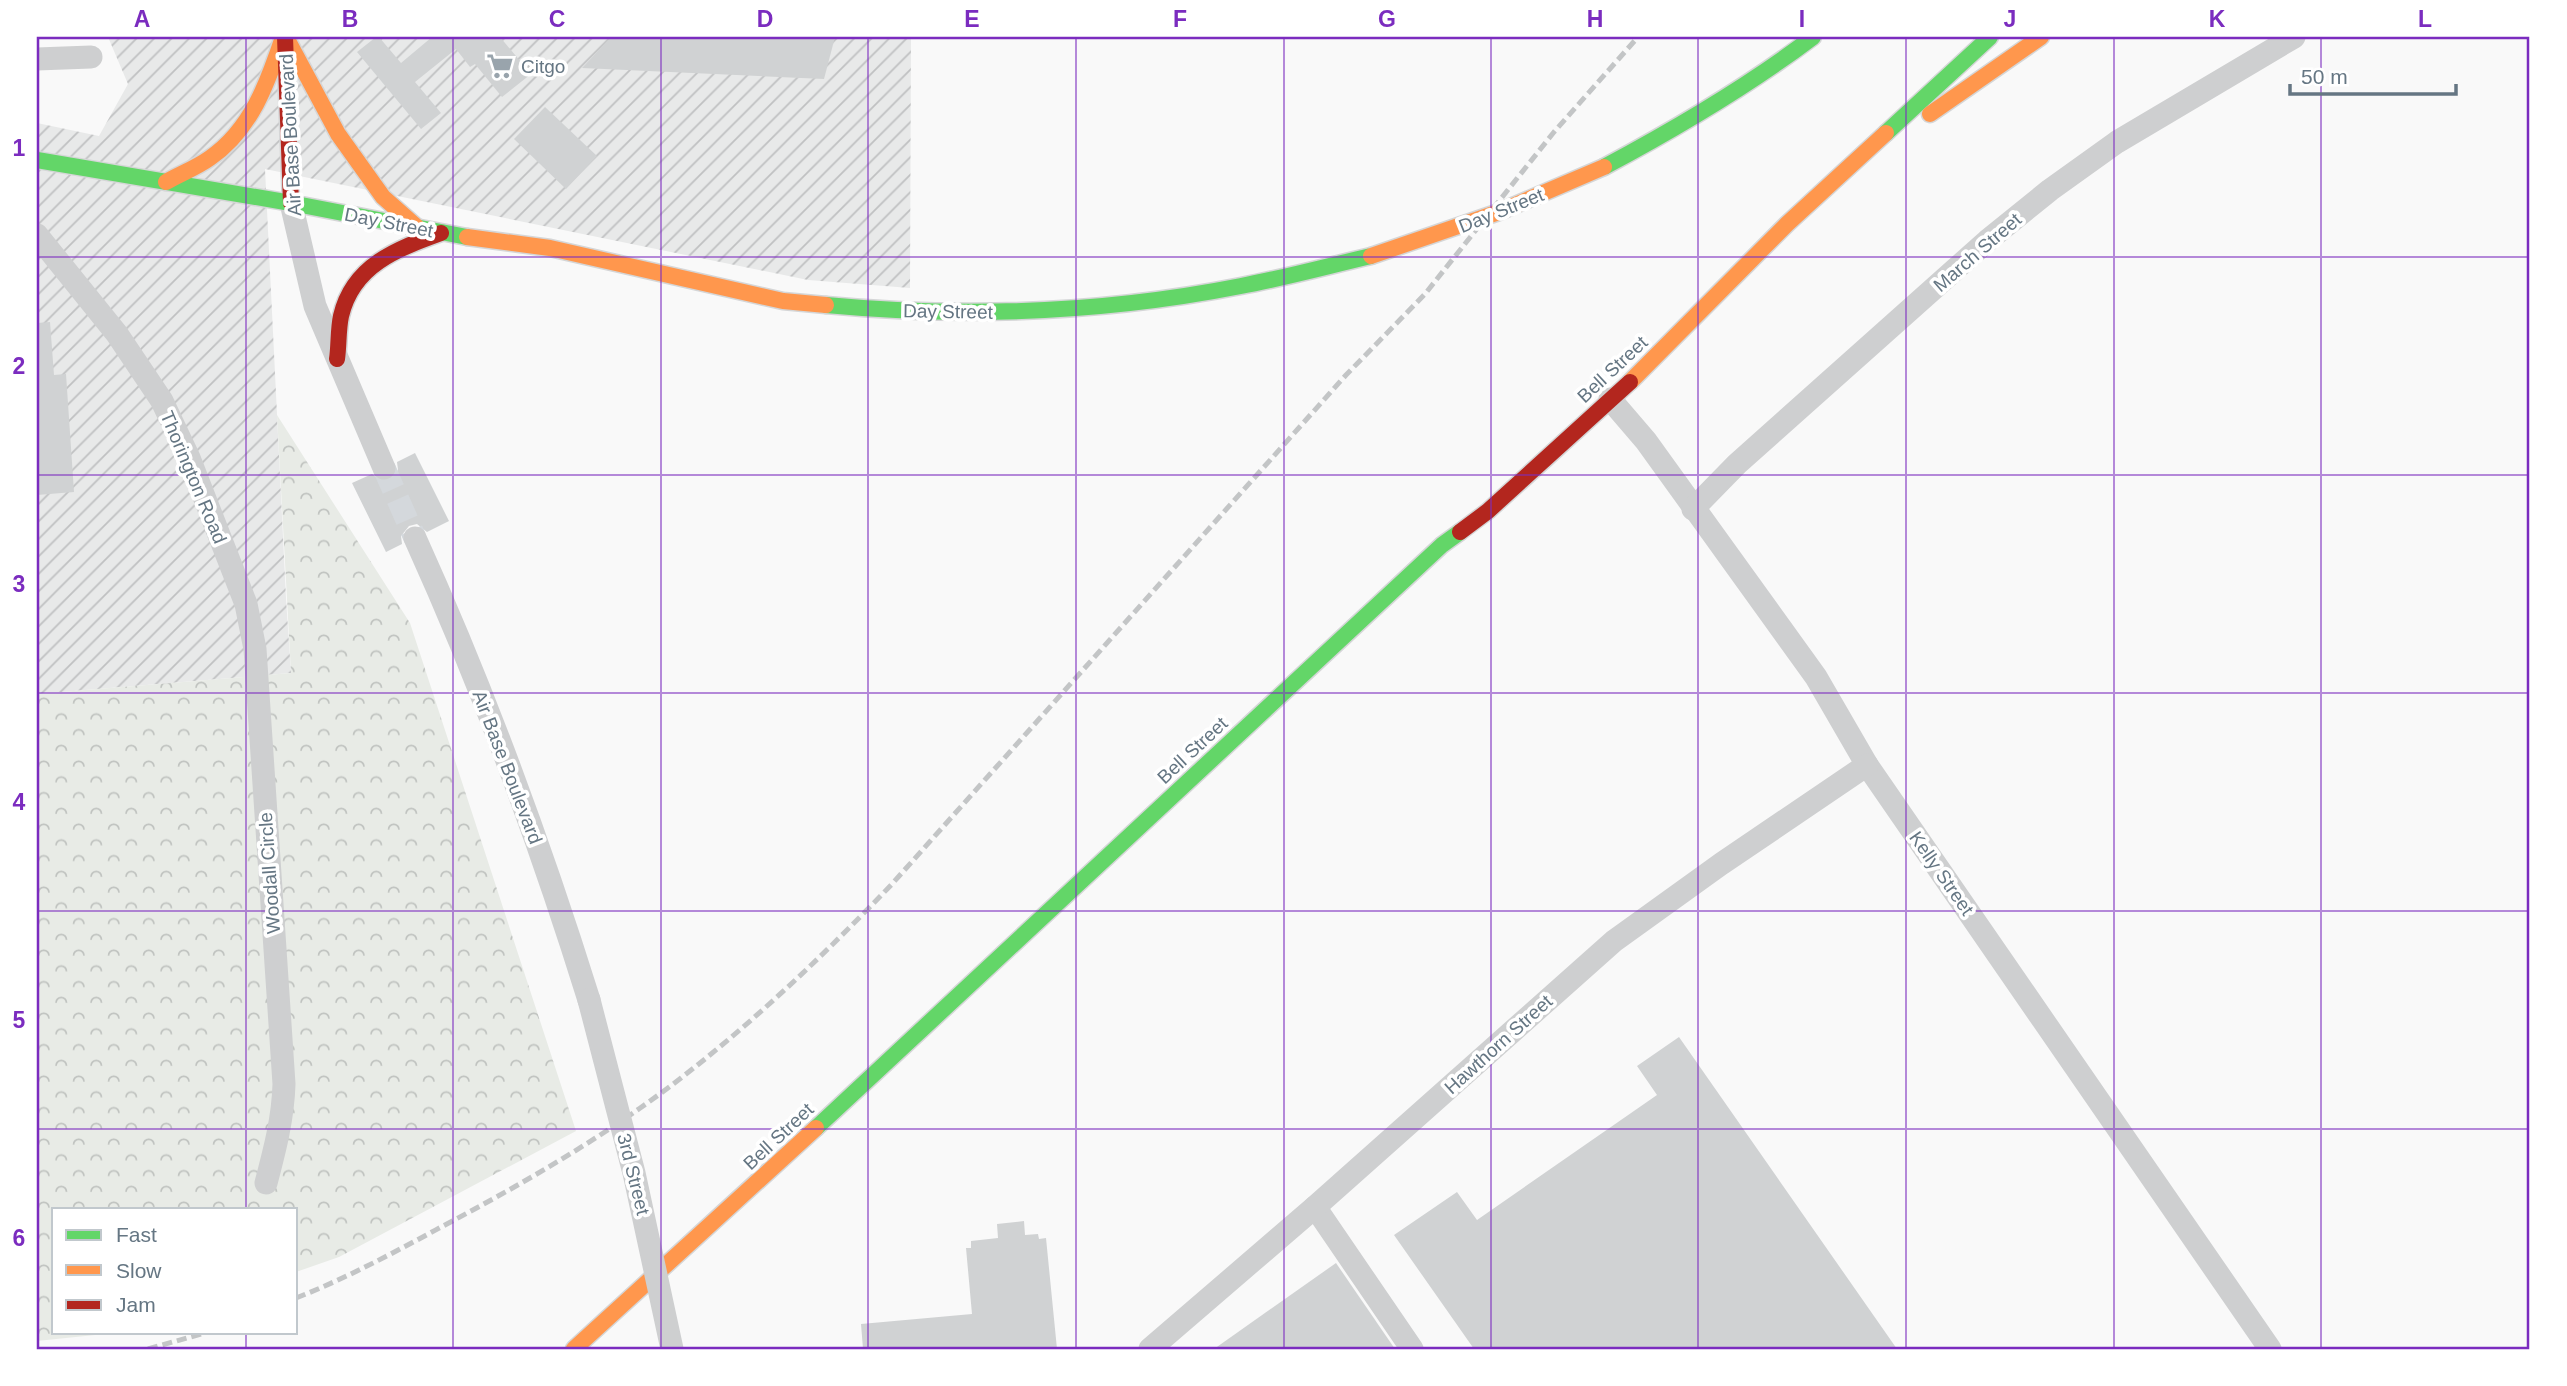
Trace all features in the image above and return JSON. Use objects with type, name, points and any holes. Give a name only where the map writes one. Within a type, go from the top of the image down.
[{"type":"main road","points":[[166,183],[216,154],[240,130],[266,89],[285,37]]},
{"type":"main road","points":[[285,37],[338,135],[383,197],[418,228]]},
{"type":"main road","name":"Air Base Boulevard","points":[[285,37],[291,203]]},
{"type":"main road","name":"Day Street","points":[[37,160],[291,203],[441,233],[550,248],[783,301],[966,313],[1055,310],[1147,301],[1241,286],[1371,256],[1499,212],[1604,167],[1724,101],[1813,37]]},
{"type":"main road","name":"Bell Street","points":[[574,1349],[726,1213],[1443,545],[1488,511],[1648,366],[1787,224],[1990,37]]},
{"type":"main road","name":"Bell Street","points":[[1837,179],[2041,37]]},
{"type":"main road","points":[[337,359],[342,311],[355,282],[376,260],[441,233]]},
{"type":"street","name":"March Street","points":[[1693,509],[1737,464],[2050,190],[2118,142],[2294,37]]},
{"type":"street","points":[[37,59],[91,57]]},
{"type":"street","name":"Air Base Boulevard","points":[[291,203],[315,306],[384,468]]},
{"type":"street","name":"Thorington Road","points":[[37,235],[117,334],[144,372],[162,401],[189,458],[246,604],[255,649],[262,757]]},
{"type":"street","name":"Kelly Street","points":[[1610,399],[1646,441],[1816,677],[1867,765],[2261,1346]]},
{"type":"street","name":"Air Base Boulevard","points":[[415,538],[450,618],[514,780],[555,893],[589,1000]]},
{"type":"street","name":"Woodall Circle","points":[[262,757],[284,1106],[266,1182]]},
{"type":"street","name":"Hawthorn Street","points":[[1150,1349],[1315,1207],[1614,941],[1721,864],[1867,765]]},
{"type":"street","name":"3rd Street","points":[[589,1000],[634,1172],[672,1349]]},
{"type":"street","points":[[1315,1207],[1412,1349]]},
{"type":"shaded area","points":[[108,37],[911,37],[910,288],[808,280],[265,169],[291,673],[37,694],[37,123],[99,136],[128,84]]},
{"type":"green space","points":[[277,415],[410,623],[576,1131],[339,1257],[298,1271],[298,1208],[52,1208],[52,1334],[105,1334],[37,1341],[37,694],[291,673]]},
{"type":"building","points":[[379,37],[401,63],[432,37],[500,37],[531,74],[502,97],[475,64],[470,67],[456,49],[415,82],[441,113],[421,129],[357,52]]},
{"type":"building","points":[[611,37],[835,37],[824,79],[582,68]]},
{"type":"building","points":[[545,107],[597,156],[566,189],[514,139]]},
{"type":"building","points":[[50,322],[54,375],[66,374],[74,492],[37,495],[37,323]]},
{"type":"building","points":[[415,453],[449,521],[427,532],[417,524],[409,526],[401,536],[402,544],[386,552],[352,483],[372,474],[382,482],[390,481],[398,470],[397,462]]},
{"type":"building","points":[[1679,1037],[1897,1349],[1474,1349],[1394,1235],[1457,1192],[1477,1220],[1657,1095],[1637,1066]]},
{"type":"building","points":[[1024,1221],[1025,1235],[1038,1234],[1039,1239],[1046,1238],[1057,1349],[863,1349],[861,1324],[972,1314],[966,1248],[971,1248],[971,1241],[998,1238],[997,1224]]},
{"type":"building","points":[[1336,1263],[1395,1349],[1214,1349]]},
{"type":"tunnel","points":[[384,468],[415,538]]},
{"type":"railway","points":[[298,1297],[407,1245],[505,1192],[595,1138],[681,1078],[790,985],[892,884],[1346,375],[1425,294],[1554,132],[1638,37]]},
{"type":"railway","points":[[148,1349],[201,1334]]},
{"type":"traffic: fast","points":[[1604,167],[1711,106],[1813,37]]},
{"type":"traffic: fast","points":[[1886,133],[1990,37]]},
{"type":"traffic: fast","points":[[37,160],[291,203],[467,237]]},
{"type":"traffic: fast","points":[[826,305],[982,312],[1086,307],[1241,286],[1371,256]]},
{"type":"traffic: fast","points":[[816,1128],[1442,545],[1460,532]]},
{"type":"traffic: slow","points":[[166,182],[210,158],[237,134],[264,88],[283,37]]},
{"type":"traffic: slow","points":[[286,37],[338,134],[383,197],[418,228]]},
{"type":"traffic: slow","points":[[1930,114],[2041,37]]},
{"type":"traffic: slow","points":[[1630,382],[1787,224],[1886,133]]},
{"type":"traffic: slow","points":[[1371,256],[1499,212],[1604,167]]},
{"type":"traffic: slow","points":[[467,237],[550,248],[783,301],[826,305]]},
{"type":"traffic: slow","points":[[574,1349],[816,1128]]},
{"type":"traffic: jam","points":[[285,37],[291,203]]},
{"type":"traffic: jam","points":[[337,359],[341,316],[347,298],[356,284],[379,261],[441,233]]},
{"type":"traffic: jam","points":[[1460,532],[1488,511],[1630,382]]},
{"type":"place","name":"Citgo","points":[[500,66]]}]
